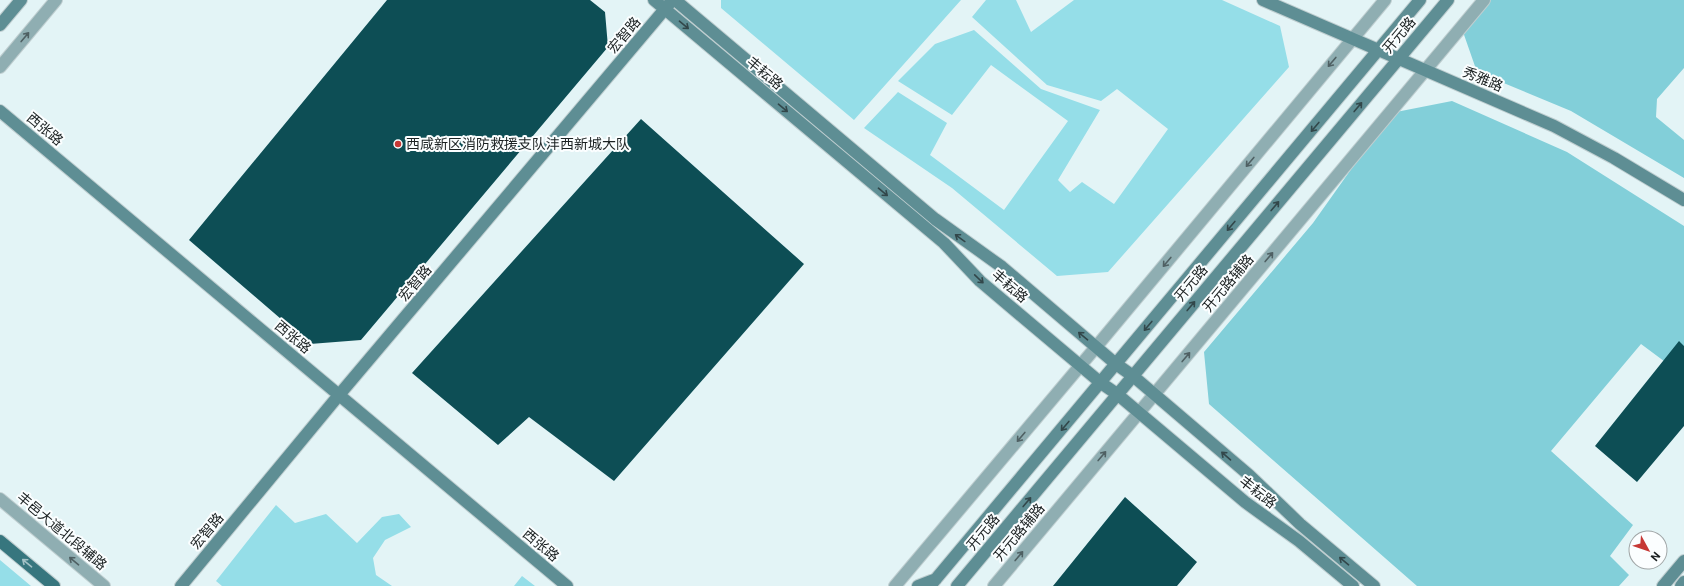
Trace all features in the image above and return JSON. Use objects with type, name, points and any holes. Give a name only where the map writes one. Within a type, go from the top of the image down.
[{"type":"main road","points":[[0,541],[54,586]]},
{"type":"street","points":[[0,25],[21,0]]},
{"type":"street","points":[[0,67],[56,0]]},
{"type":"street","name":"丰耘路","points":[[654,0],[944,243],[980,281],[1080,366],[1117,394],[1245,502],[1299,541],[1353,586]]},
{"type":"street","name":"丰耘路","points":[[674,0],[935,219],[1002,267],[1116,364],[1133,376],[1249,476],[1300,524],[1374,586]]},
{"type":"street","name":"宏智路","points":[[181,586],[339,396],[674,0]]},
{"type":"street","name":"秀雅路","points":[[1263,0],[1554,126],[1614,158],[1684,200]]},
{"type":"street","points":[[896,586],[1385,0]]},
{"type":"street","name":"开元路","points":[[933,583],[1420,0]]},
{"type":"street","name":"开元路","points":[[957,586],[1448,0]]},
{"type":"street","name":"开元路辅路","points":[[994,586],[1484,0]]},
{"type":"street","name":"西张路","points":[[0,111],[567,586]]},
{"type":"street","name":"丰邑大道北段辅路","points":[[0,499],[104,586]]},
{"type":"street","points":[[1663,586],[1684,561]]},
{"type":"street","points":[[1681,586],[1684,582]]},
{"type":"street","points":[[918,586],[933,583]]},
{"type":"shaded area","points":[[721,0],[961,0],[854,120],[721,8]]},
{"type":"shaded area","points":[[986,0],[1016,0],[1031,32],[1074,0],[1222,0],[1280,26],[1289,67],[1108,272],[1057,276],[952,188],[864,128],[898,92],[947,123],[930,155],[1004,210],[1068,121],[991,65],[952,115],[898,81],[935,44],[974,30],[1041,89],[1100,110],[1058,180],[1070,192],[1082,182],[1114,204],[1168,129],[1117,89],[1101,101],[1047,85],[972,17]]},
{"type":"shaded area","points":[[1487,0],[1684,0],[1684,68],[1657,99],[1656,117],[1684,140],[1684,178],[1571,111],[1477,72],[1462,29]]},
{"type":"shaded area","points":[[1452,101],[1567,152],[1684,226],[1684,362],[1676,370],[1641,344],[1551,451],[1633,525],[1610,556],[1629,575],[1619,586],[1417,586],[1209,404],[1204,352],[1313,223],[1391,113]]},
{"type":"shaded area","points":[[276,505],[295,523],[326,514],[357,543],[382,517],[399,514],[411,527],[385,540],[373,558],[376,575],[392,586],[222,586],[216,581]]},
{"type":"shaded area","points":[[0,560],[31,586],[0,586]]},
{"type":"shaded area","points":[[522,576],[535,586],[514,586]]},
{"type":"building","name":"西咸新区消防救援支队沣西新城大队","points":[[387,0],[590,0],[605,12],[608,47],[361,340],[310,344],[189,240]]},
{"type":"building","points":[[641,119],[804,264],[614,481],[529,417],[498,445],[412,373]]},
{"type":"building","points":[[1679,341],[1684,346],[1684,426],[1637,482],[1595,446]]},
{"type":"building","points":[[1125,497],[1197,562],[1177,586],[1053,586]]},
{"type":"place","name":"西咸新区消防救援支队沣西新城大队","points":[[398,144]]}]
